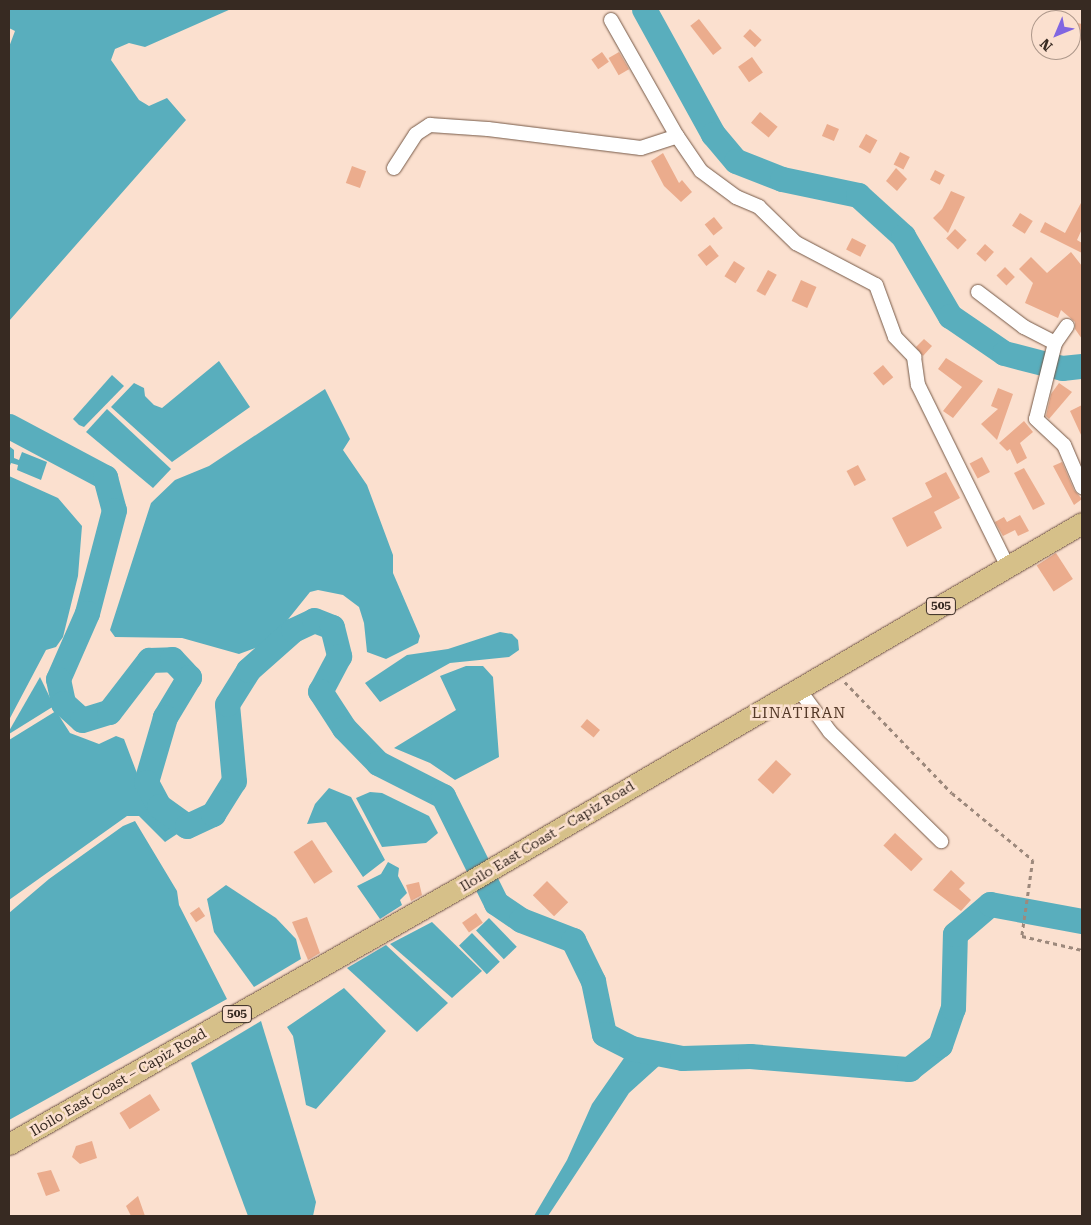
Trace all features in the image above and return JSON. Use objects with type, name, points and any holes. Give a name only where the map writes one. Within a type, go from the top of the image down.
[{"type":"main road","name":"Iloilo East Coast – Capiz Road","points":[[9,1144],[464,885],[1082,523]]},
{"type":"street","points":[[611,20],[677,136],[702,171],[736,196],[759,207],[796,243],[876,285],[895,337],[914,357],[918,385],[1008,567]]},
{"type":"street","points":[[394,168],[416,134],[430,125],[488,129],[641,148],[677,136]]},
{"type":"street","points":[[978,292],[1024,327],[1055,343]]},
{"type":"street","points":[[1067,326],[1055,343],[1036,419],[1064,445],[1082,487]]},
{"type":"street","points":[[798,688],[830,732],[941,841]]},
{"type":"path","points":[[832,668],[952,793],[1034,860],[1022,936],[1082,950]]},
{"type":"water","points":[[9,9],[231,9],[145,47],[129,43],[115,49],[111,60],[139,100],[149,106],[167,98],[186,120],[9,321],[9,47],[15,31],[9,28]]},
{"type":"water","points":[[219,361],[250,407],[172,462],[111,407],[134,383],[144,388],[145,396],[154,405],[162,408]]},
{"type":"water","points":[[112,375],[124,386],[84,427],[79,425],[73,419]]},
{"type":"water","points":[[325,389],[350,439],[343,450],[367,485],[393,555],[393,573],[420,636],[418,643],[386,659],[367,652],[364,623],[359,607],[343,595],[318,590],[310,592],[269,643],[239,654],[182,638],[115,637],[110,630],[151,503],[175,480],[209,466]]},
{"type":"water","points":[[107,409],[171,469],[153,488],[86,432]]},
{"type":"water","points":[[9,446],[14,450],[14,458],[19,460],[22,452],[47,462],[41,480],[17,470],[18,465],[11,463],[9,468]]},
{"type":"water","points":[[9,476],[58,498],[82,526],[78,576],[63,637],[56,647],[46,650],[9,720]]},
{"type":"water","points":[[500,632],[512,634],[518,640],[519,650],[509,657],[450,663],[380,702],[365,683],[407,655],[448,649]]},
{"type":"water","points":[[466,666],[483,666],[493,677],[499,757],[455,780],[430,763],[394,748],[456,710],[440,676]]},
{"type":"water","points":[[40,677],[54,706],[9,734],[9,731]]},
{"type":"water","points":[[56,711],[70,733],[99,744],[116,736],[124,739],[149,805],[180,832],[165,842],[139,816],[127,816],[9,900],[9,740]]},
{"type":"water","points":[[329,788],[351,797],[385,860],[363,877],[326,822],[307,824],[315,804]]},
{"type":"water","points":[[370,792],[382,793],[429,816],[438,833],[426,843],[382,847],[356,798]]},
{"type":"water","points":[[135,821],[177,891],[179,905],[227,999],[9,1120],[9,913],[49,879],[123,826]]},
{"type":"water","points":[[388,862],[399,868],[398,876],[407,893],[400,900],[402,905],[380,919],[357,886],[381,874]]},
{"type":"water","points":[[226,885],[276,918],[296,939],[301,959],[254,987],[214,932],[207,899]]},
{"type":"water","points":[[489,918],[517,947],[504,959],[476,931]]},
{"type":"water","points":[[432,922],[482,971],[452,998],[390,944]]},
{"type":"water","points":[[472,933],[500,962],[487,974],[459,946]]},
{"type":"water","points":[[386,945],[448,1003],[417,1032],[347,968]]},
{"type":"water","points":[[344,988],[386,1031],[316,1109],[306,1105],[293,1036],[287,1027]]},
{"type":"water","points":[[261,1021],[316,1202],[313,1216],[248,1216],[191,1063]]},
{"type":"water","points":[[631,1048],[660,1065],[629,1093],[548,1216],[534,1216],[567,1160],[592,1104]]},
{"type":"building","points":[[699,19],[722,48],[713,55],[690,26]]},
{"type":"building","points":[[1081,24],[1082,24],[1081,40]]},
{"type":"building","points":[[750,29],[762,40],[755,47],[743,36]]},
{"type":"building","points":[[602,52],[609,62],[598,69],[591,59]]},
{"type":"building","points":[[619,52],[629,69],[619,75],[609,58]]},
{"type":"building","points":[[752,57],[763,73],[749,82],[738,67]]},
{"type":"building","points":[[760,112],[778,127],[769,138],[751,123]]},
{"type":"building","points":[[827,124],[839,129],[834,141],[822,136]]},
{"type":"building","points":[[866,134],[877,140],[870,153],[859,147]]},
{"type":"building","points":[[900,152],[910,157],[903,169],[894,164]]},
{"type":"building","points":[[663,153],[679,183],[682,180],[692,192],[681,202],[664,186],[651,161]]},
{"type":"building","points":[[352,166],[366,171],[360,188],[346,183]]},
{"type":"building","points":[[896,168],[907,179],[897,191],[886,181]]},
{"type":"building","points":[[935,170],[945,175],[940,185],[930,180]]},
{"type":"building","points":[[951,191],[965,197],[948,233],[933,218],[942,209]]},
{"type":"building","points":[[1082,201],[1082,229],[1077,240],[1082,243],[1082,253],[1040,232],[1045,222],[1065,233]]},
{"type":"building","points":[[1020,213],[1033,221],[1025,234],[1012,226]]},
{"type":"building","points":[[714,217],[723,228],[713,235],[705,225]]},
{"type":"building","points":[[955,229],[967,240],[958,249],[946,239]]},
{"type":"building","points":[[852,238],[866,245],[860,257],[846,250]]},
{"type":"building","points":[[985,244],[994,252],[985,262],[976,254]]},
{"type":"building","points":[[710,245],[719,256],[706,266],[698,255]]},
{"type":"building","points":[[1071,252],[1082,266],[1082,339],[1075,329],[1075,322],[1061,310],[1058,318],[1025,303],[1033,283],[1019,269],[1031,257],[1047,273]]},
{"type":"building","points":[[734,261],[745,268],[735,283],[724,276]]},
{"type":"building","points":[[1005,267],[1015,277],[1006,285],[997,275]]},
{"type":"building","points":[[768,270],[777,275],[765,296],[756,291]]},
{"type":"building","points":[[801,280],[817,287],[807,308],[792,301]]},
{"type":"building","points":[[924,339],[932,346],[923,356],[916,347]]},
{"type":"building","points":[[946,358],[983,381],[953,418],[943,411],[962,387],[938,369]]},
{"type":"building","points":[[883,365],[893,377],[883,386],[873,373]]},
{"type":"building","points":[[1059,383],[1072,392],[1049,419],[1046,416],[1051,394]]},
{"type":"building","points":[[998,388],[1013,394],[997,440],[981,424],[998,409],[991,406]]},
{"type":"building","points":[[1082,405],[1082,437],[1070,411]]},
{"type":"building","points":[[1024,421],[1033,432],[1020,443],[1027,458],[1017,464],[1010,449],[1007,451],[999,443]]},
{"type":"building","points":[[982,457],[990,472],[978,479],[970,464]]},
{"type":"building","points":[[1062,462],[1074,490],[1082,499],[1074,505],[1053,466]]},
{"type":"building","points":[[858,465],[866,480],[855,486],[847,471]]},
{"type":"building","points":[[1024,468],[1045,504],[1033,510],[1014,473]]},
{"type":"building","points":[[946,472],[960,498],[934,512],[942,528],[907,547],[892,518],[932,497],[925,483]]},
{"type":"building","points":[[1020,515],[1029,531],[1018,536],[1015,530],[1003,536],[995,522],[1004,517],[1007,522]]},
{"type":"building","points":[[1056,553],[1073,579],[1054,592],[1037,566]]},
{"type":"building","points":[[587,719],[600,730],[594,738],[581,727]]},
{"type":"building","points":[[776,760],[791,774],[773,794],[758,780]]},
{"type":"building","points":[[895,833],[923,859],[911,871],[883,845]]},
{"type":"building","points":[[312,840],[333,872],[314,884],[294,852]]},
{"type":"building","points":[[951,870],[965,883],[959,889],[971,900],[961,911],[933,890]]},
{"type":"building","points":[[547,881],[568,902],[554,916],[533,895]]},
{"type":"building","points":[[419,882],[422,895],[411,901],[406,885]]},
{"type":"building","points":[[199,907],[205,916],[196,922],[190,913]]},
{"type":"building","points":[[476,913],[483,923],[469,933],[462,923]]},
{"type":"building","points":[[307,917],[320,953],[308,960],[292,922]]},
{"type":"building","points":[[150,1094],[160,1110],[130,1129],[119,1113]]},
{"type":"building","points":[[92,1141],[97,1158],[80,1164],[72,1157],[76,1146]]},
{"type":"building","points":[[51,1170],[60,1191],[46,1196],[37,1173]]},
{"type":"building","points":[[138,1196],[145,1216],[131,1216],[126,1206]]},
{"type":"waterway","points":[[644,9],[713,134],[736,161],[782,179],[858,195],[903,236],[950,316],[1004,353],[1062,368],[1082,366]]},
{"type":"waterway","points":[[9,426],[105,477],[114,510],[87,613],[58,679],[63,703],[82,720],[109,712],[149,660],[172,659],[189,677],[165,717],[146,782],[159,806],[187,826],[213,814],[234,781],[227,704],[248,670],[293,630],[314,620],[332,627],[339,656],[320,691],[344,728],[378,763],[443,796],[496,903],[521,920],[573,940],[593,981],[604,1034],[631,1048],[682,1058],[750,1056],[909,1069],[940,1045],[953,1008],[955,934],[990,904],[1082,921]]},
{"type":"district","name":"LINATIRAN","points":[[799,714]]}]
